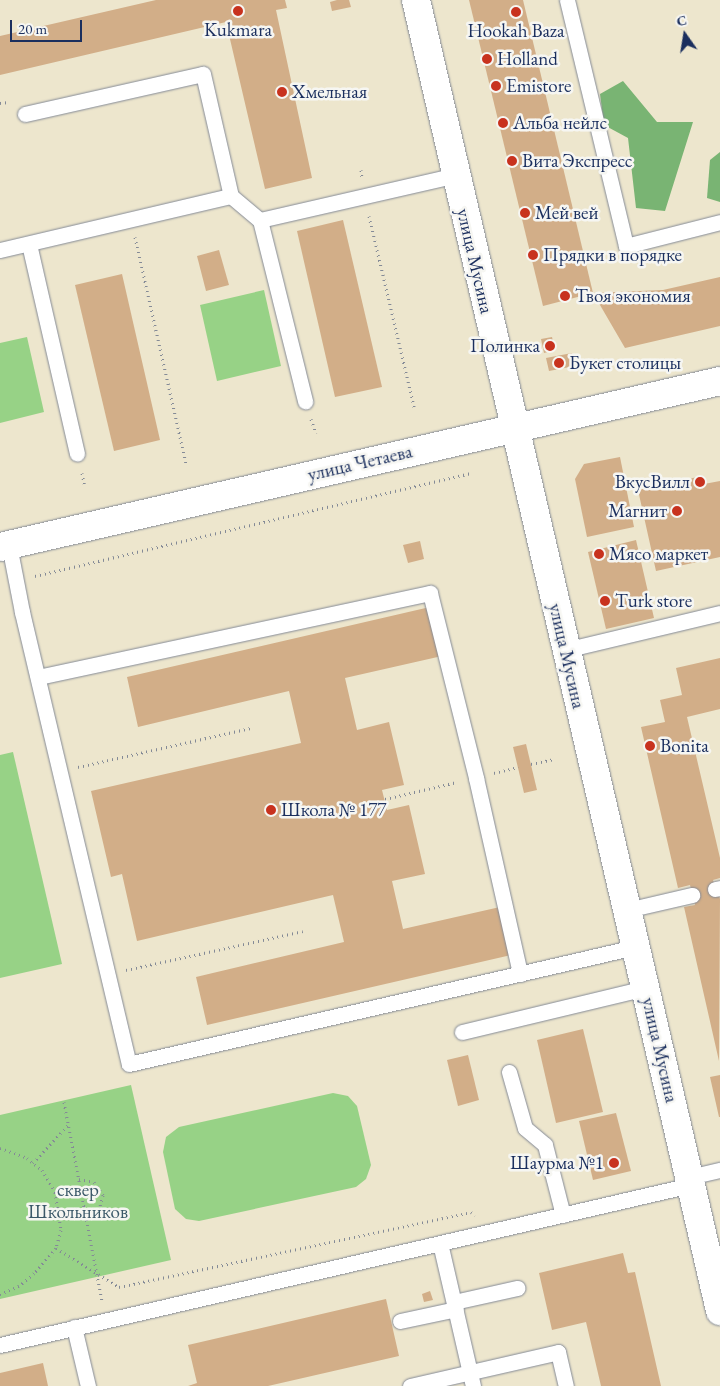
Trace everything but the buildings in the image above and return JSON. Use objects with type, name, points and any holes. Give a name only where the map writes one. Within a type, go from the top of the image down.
[{"type":"street","name":"улица Мусина","points":[[416,0],[690,1181],[715,1265],[720,1311]]},
{"type":"street","name":"улица Четаева","points":[[5,546],[720,381]]},
{"type":"lane","points":[[567,0],[626,246],[720,222]]},
{"type":"lane","points":[[24,114],[203,74],[231,196],[260,220],[305,401]]},
{"type":"lane","points":[[260,220],[456,175]]},
{"type":"lane","points":[[0,250],[231,196]]},
{"type":"lane","points":[[29,244],[77,454]]},
{"type":"lane","points":[[5,546],[16,580],[130,1064],[635,947]]},
{"type":"lane","points":[[38,677],[430,593],[476,778],[520,974]]},
{"type":"lane","points":[[566,650],[720,612]]},
{"type":"lane","points":[[626,910],[692,895]]},
{"type":"lane","points":[[462,1032],[645,988]]},
{"type":"lane","points":[[509,1072],[525,1128],[545,1145],[563,1215]]},
{"type":"lane","points":[[0,1345],[563,1215],[690,1181],[720,1170]]},
{"type":"lane","points":[[440,1243],[472,1379]]},
{"type":"lane","points":[[400,1321],[517,1288]]},
{"type":"lane","points":[[74,1327],[88,1386]]},
{"type":"lane","points":[[410,1386],[472,1379],[558,1352],[566,1386]]},
{"type":"path","points":[[361,170],[364,197],[415,410]]},
{"type":"path","points":[[131,220],[186,464]]},
{"type":"path","points":[[16,580],[470,473]]},
{"type":"path","points":[[60,771],[251,728]]},
{"type":"path","points":[[531,764],[554,759]]},
{"type":"path","points":[[385,799],[418,791]]},
{"type":"path","points":[[108,974],[303,931]]},
{"type":"path","points":[[64,1102],[106,1320]]},
{"type":"path","points":[[33,1163],[68,1125]]},
{"type":"path","points":[[0,1148],[11,1150],[33,1163],[55,1192],[60,1230],[56,1248],[18,1286],[0,1294]]},
{"type":"path","points":[[79,1179],[94,1182],[103,1195],[100,1210],[86,1219]]},
{"type":"path","points":[[56,1248],[119,1287],[471,1212],[480,1220]]},
{"type":"green space","points":[[623,81],[657,122],[693,122],[665,211],[636,208],[628,138],[604,125],[600,94]]},
{"type":"green space","points":[[720,152],[720,202],[707,198],[710,160]]},
{"type":"green space","points":[[264,290],[281,366],[217,381],[200,305]]},
{"type":"green space","points":[[27,337],[44,412],[0,423],[0,343]]},
{"type":"green space","points":[[13,752],[62,964],[0,978],[0,755]]},
{"type":"green space","name":"сквер Школьников","points":[[131,1085],[171,1260],[0,1299],[0,1115]]},
{"type":"green space","points":[[333,1093],[348,1096],[357,1106],[371,1165],[366,1179],[356,1187],[199,1221],[186,1219],[175,1209],[163,1152],[166,1137],[179,1127]]},
{"type":"place","name":"Kukmara","points":[[238,11]]},
{"type":"place","name":"Hookah Baza","points":[[516,12]]},
{"type":"place","name":"Holland","points":[[487,59]]},
{"type":"place","name":"Emistore","points":[[496,86]]},
{"type":"place","name":"Хмельная","points":[[282,92]]},
{"type":"place","name":"Альба нейлс","points":[[503,123]]},
{"type":"place","name":"Вита Экспресс","points":[[512,161]]},
{"type":"place","name":"Мей вей","points":[[525,213]]},
{"type":"place","name":"Прядки в порядке","points":[[533,255]]},
{"type":"place","name":"Твоя экономия","points":[[565,296]]},
{"type":"place","name":"Полинка","points":[[550,346]]},
{"type":"place","name":"Букет столицы","points":[[559,363]]},
{"type":"place","name":"ВкусВилл","points":[[700,482]]},
{"type":"place","name":"Магнит","points":[[677,511]]},
{"type":"place","name":"Мясо маркет","points":[[599,554]]},
{"type":"place","name":"Turk store","points":[[605,601]]},
{"type":"place","name":"Bonita","points":[[650,746]]},
{"type":"place","name":"Школа № 177","points":[[271,810]]},
{"type":"place","name":"Шаурма №1","points":[[614,1163]]}]
